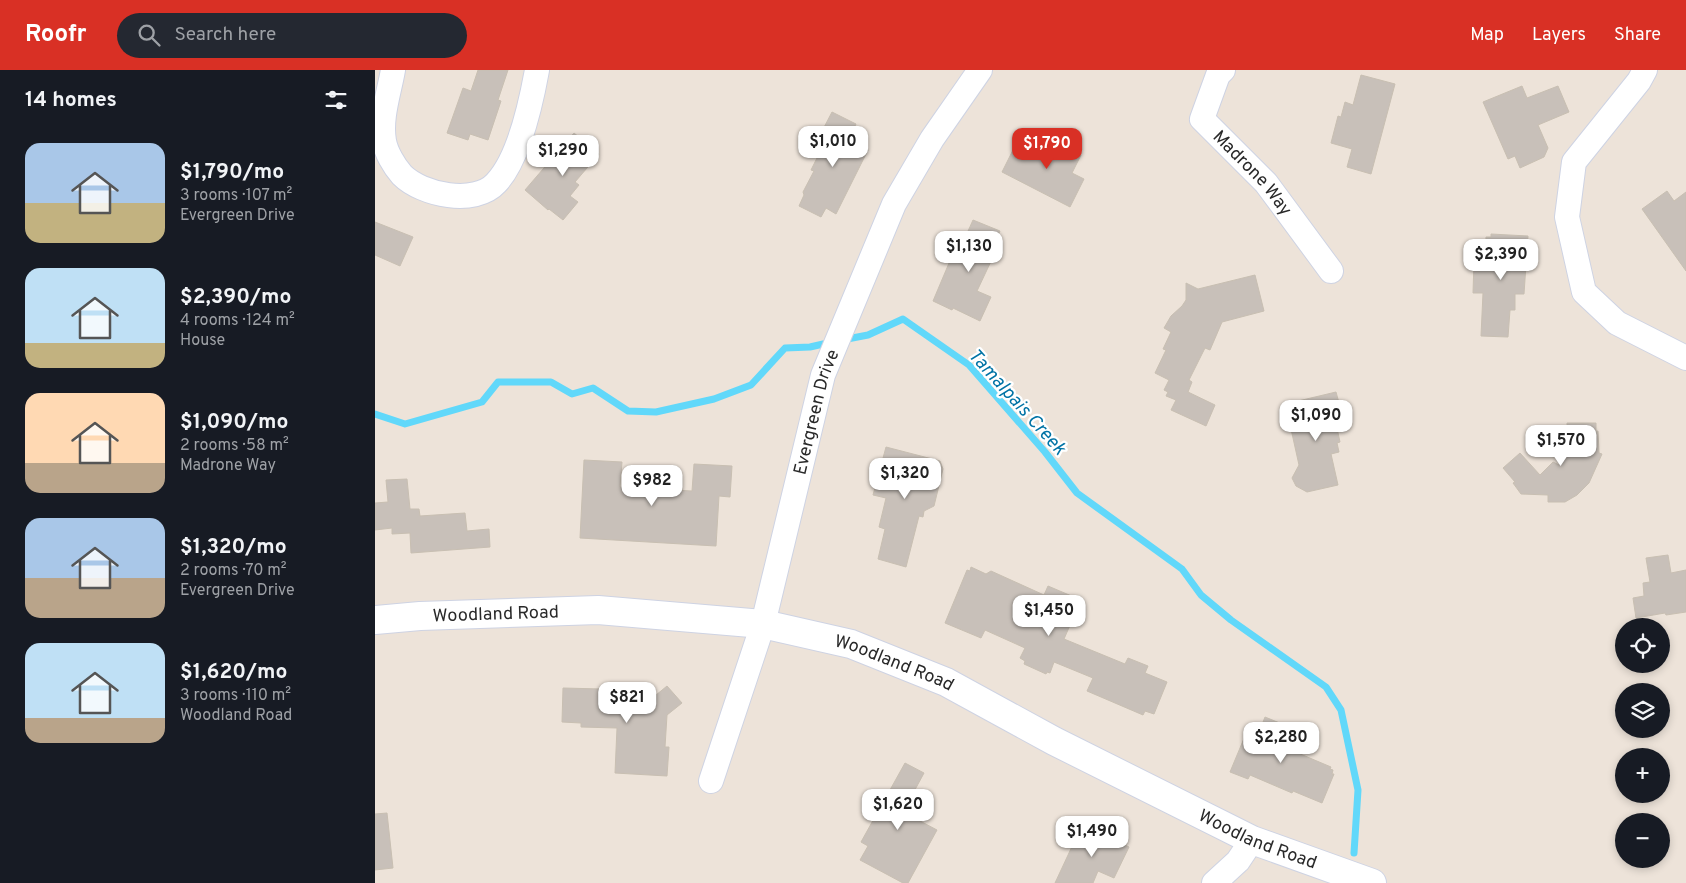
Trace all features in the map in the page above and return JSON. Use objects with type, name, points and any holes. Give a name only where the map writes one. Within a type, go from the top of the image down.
[{"type":"street","points":[[393,70],[383,123],[384,142],[392,161],[402,175],[418,186],[448,195],[467,196],[482,193],[495,184],[507,168],[518,146],[537,70]]},
{"type":"street","name":"Evergreen Drive","points":[[711,781],[763,624],[823,375],[894,204],[932,138],[981,70]]},
{"type":"street","name":"Madrone Way","points":[[1223,70],[1218,75],[1203,119],[1266,183],[1331,271]]},
{"type":"street","points":[[1645,70],[1639,81],[1574,162],[1567,217],[1584,292],[1617,323],[1686,358]]},
{"type":"street","name":"Woodland Road","points":[[375,620],[420,616],[599,610],[763,624],[851,644],[946,682],[1054,741],[1251,840],[1372,883]]},
{"type":"street","points":[[1214,883],[1238,861],[1251,840]]},
{"type":"building","points":[[478,70],[508,70],[498,100],[501,101],[488,140],[470,134],[468,140],[447,133],[463,88],[471,91]]},
{"type":"building","points":[[1361,75],[1395,84],[1371,174],[1347,167],[1352,149],[1331,143],[1338,116],[1341,117],[1345,102],[1353,105]]},
{"type":"building","points":[[1522,86],[1527,98],[1558,86],[1569,112],[1538,125],[1548,148],[1544,157],[1520,168],[1515,156],[1508,159],[1483,102]]},
{"type":"building","points":[[832,112],[856,124],[848,140],[868,150],[836,214],[826,208],[821,217],[799,206],[804,195],[803,192],[814,171],[811,170],[826,140],[819,137]]},
{"type":"building","points":[[574,133],[599,154],[575,182],[579,185],[570,196],[578,202],[563,220],[525,190]]},
{"type":"building","points":[[1056,137],[1073,146],[1071,150],[1081,155],[1072,173],[1084,179],[1070,207],[1002,172],[1016,144],[1040,156],[1048,141],[1053,144]]},
{"type":"building","points":[[1667,191],[1674,201],[1686,192],[1686,271],[1642,209]]},
{"type":"building","points":[[973,220],[1000,231],[989,255],[993,257],[977,291],[991,297],[980,321],[933,301],[952,256],[956,258]]},
{"type":"building","points":[[375,222],[413,237],[400,266],[375,255]]},
{"type":"building","points":[[1491,234],[1528,236],[1524,294],[1515,294],[1515,310],[1510,310],[1508,337],[1481,336],[1483,293],[1473,293],[1474,262],[1485,262],[1486,237],[1491,237]]},
{"type":"building","points":[[1255,275],[1264,311],[1222,322],[1210,350],[1205,348],[1189,380],[1192,382],[1188,392],[1215,405],[1206,426],[1171,410],[1176,400],[1166,396],[1168,392],[1164,390],[1169,380],[1155,373],[1166,350],[1163,349],[1171,332],[1164,328],[1171,316],[1186,300],[1186,283],[1198,289]]},
{"type":"building","points":[[1336,392],[1341,410],[1336,411],[1338,418],[1335,419],[1340,442],[1337,443],[1339,452],[1331,454],[1338,485],[1307,492],[1296,486],[1292,478],[1299,465],[1291,429],[1299,424],[1294,402]]},
{"type":"building","points":[[1567,423],[1596,423],[1599,453],[1602,454],[1589,483],[1577,495],[1565,502],[1548,502],[1548,495],[1521,494],[1513,483],[1515,482],[1503,468],[1520,453],[1540,475],[1553,462],[1559,465],[1568,446]]},
{"type":"building","points":[[886,447],[940,461],[943,469],[934,506],[924,511],[923,517],[919,516],[906,567],[878,559],[885,529],[879,527],[886,498],[873,495]]},
{"type":"building","points":[[584,460],[622,462],[620,487],[692,491],[694,464],[732,466],[730,497],[719,496],[716,546],[580,538]]},
{"type":"building","points":[[407,479],[410,509],[419,509],[420,516],[465,513],[467,531],[489,529],[490,547],[411,553],[410,533],[392,534],[392,528],[375,530],[375,503],[388,502],[386,480]]},
{"type":"building","points":[[1668,555],[1671,573],[1686,570],[1686,612],[1666,615],[1665,613],[1636,618],[1633,598],[1644,596],[1643,583],[1650,582],[1646,558]]},
{"type":"building","points":[[971,567],[986,574],[991,571],[1044,595],[1048,586],[1081,600],[1064,639],[1125,664],[1128,658],[1148,666],[1145,673],[1167,682],[1154,714],[1145,711],[1143,715],[1087,691],[1093,678],[1054,662],[1050,673],[1047,672],[1046,674],[1024,664],[1025,661],[1020,658],[1025,648],[985,630],[981,638],[945,623],[967,570],[970,571]]},
{"type":"building","points":[[667,686],[682,703],[667,715],[665,747],[669,747],[667,776],[615,773],[617,728],[581,727],[581,723],[562,722],[563,688],[641,690],[650,700]]},
{"type":"building","points":[[1265,717],[1287,726],[1279,745],[1331,767],[1330,769],[1333,770],[1332,774],[1334,774],[1322,803],[1293,791],[1292,793],[1250,775],[1248,779],[1230,772],[1245,736],[1256,740]]},
{"type":"building","points":[[905,763],[924,773],[903,812],[937,830],[908,883],[903,883],[860,860],[868,846],[861,842]]},
{"type":"building","points":[[387,813],[393,868],[375,870],[375,814]]},
{"type":"building","points":[[1082,825],[1129,847],[1114,878],[1098,871],[1093,883],[1055,883]]},
{"type":"waterway","name":"Tamalpais Creek","points":[[842,340],[868,335],[903,319],[969,365],[1045,452],[1077,493],[1182,569],[1201,595],[1231,620],[1326,687],[1341,710],[1358,790],[1354,853]]},
{"type":"waterway","name":"Tamalpais Creek","points":[[375,414],[405,424],[482,402],[498,382],[551,382],[572,394],[593,388],[628,411],[656,412],[714,399],[751,385],[785,348],[810,347],[832,342]]}]
